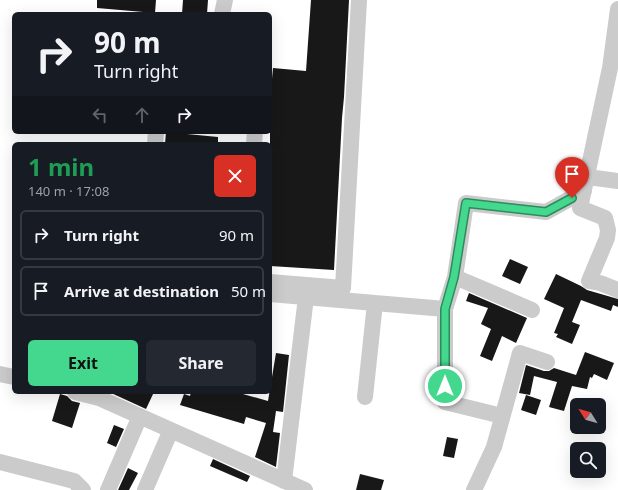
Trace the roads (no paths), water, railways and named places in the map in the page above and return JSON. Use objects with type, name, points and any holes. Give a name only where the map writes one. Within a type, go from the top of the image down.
[{"type":"street","points":[[222,12],[225,0]]},
{"type":"street","points":[[272,282],[343,288],[359,0]]},
{"type":"street","points":[[618,9],[614,68],[580,208],[605,218],[608,230],[607,238],[589,281],[600,283],[618,290]]},
{"type":"street","points":[[502,416],[445,402],[445,309],[454,277],[466,203],[546,212],[586,184],[618,181]]},
{"type":"street","points":[[454,277],[532,310]]},
{"type":"street","points":[[272,294],[445,309]]},
{"type":"street","points":[[284,481],[306,297]]},
{"type":"street","points":[[365,397],[375,303]]},
{"type":"street","points":[[474,490],[494,447],[520,353],[547,362]]},
{"type":"street","points":[[0,374],[12,377]]},
{"type":"street","points":[[83,394],[99,398],[305,490]]},
{"type":"street","points":[[108,490],[140,416]]},
{"type":"street","points":[[145,490],[171,430]]},
{"type":"street","points":[[0,462],[74,482],[83,490]]}]
